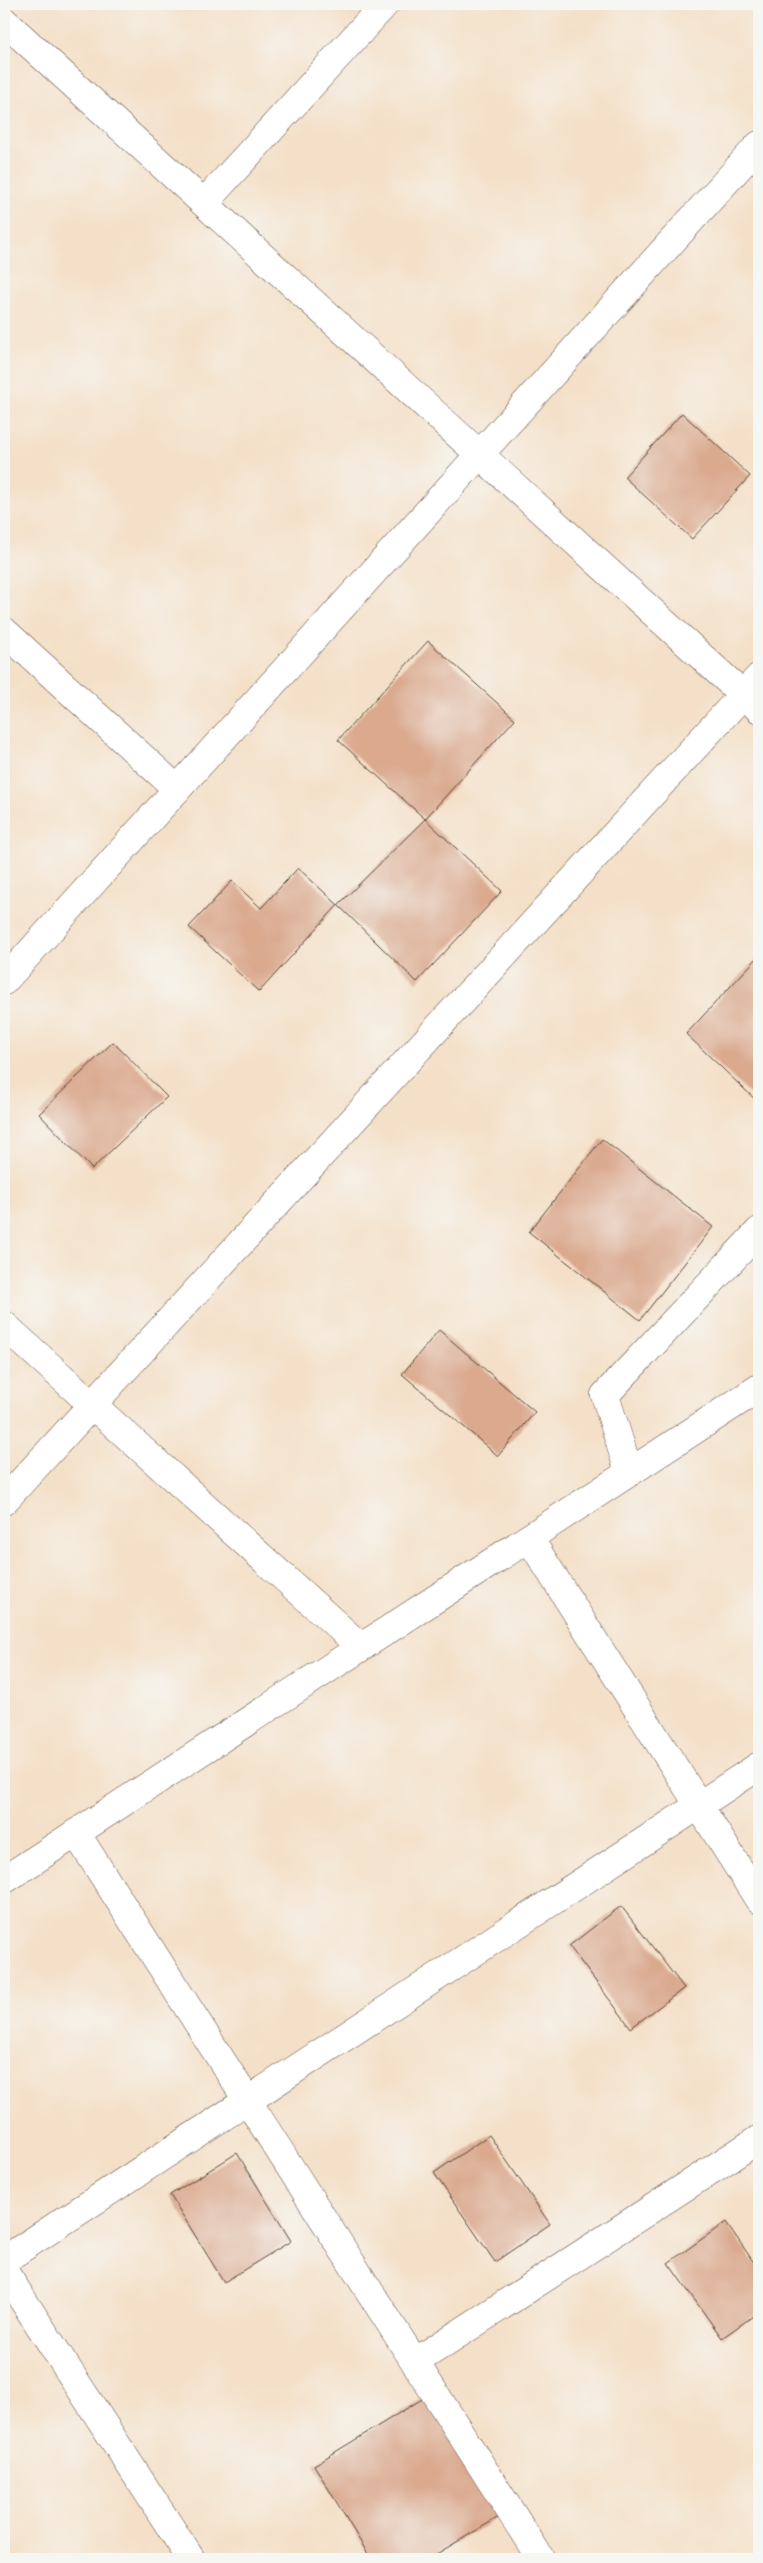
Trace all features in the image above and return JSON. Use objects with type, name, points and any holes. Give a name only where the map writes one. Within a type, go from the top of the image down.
[{"type":"street","points":[[204,203],[385,4]]},
{"type":"street","points":[[4,21],[480,454],[754,694],[4,1500]]},
{"type":"street","points":[[4,981],[759,145]]},
{"type":"street","points":[[4,631],[178,789]]},
{"type":"street","points":[[630,1472],[605,1395],[759,1231]]},
{"type":"street","points":[[4,1325],[361,1647]]},
{"type":"street","points":[[4,1880],[759,1388]]},
{"type":"street","points":[[529,1538],[759,1900]]},
{"type":"street","points":[[4,2260],[759,1766]]},
{"type":"street","points":[[76,1833],[541,2559]]},
{"type":"street","points":[[415,2362],[759,2139]]},
{"type":"street","points":[[4,2271],[191,2559]]},
{"type":"building","points":[[682,413],[750,476],[692,539],[624,477]]},
{"type":"building","points":[[428,641],[515,719],[425,819],[338,740]]},
{"type":"building","points":[[425,819],[502,891],[417,982],[338,905]]},
{"type":"building","points":[[298,868],[338,905],[259,992],[189,927],[232,881],[261,908]]},
{"type":"building","points":[[759,956],[759,1103],[686,1034]]},
{"type":"building","points":[[113,1042],[167,1097],[92,1169],[39,1114]]},
{"type":"building","points":[[602,1139],[713,1227],[640,1320],[529,1232]]},
{"type":"building","points":[[439,1330],[535,1412],[498,1456],[402,1374]]},
{"type":"building","points":[[621,1906],[684,1988],[631,2028],[569,1946]]},
{"type":"building","points":[[489,2135],[550,2224],[495,2262],[434,2173]]},
{"type":"building","points":[[237,2153],[291,2241],[224,2282],[170,2195]]},
{"type":"building","points":[[726,2222],[759,2270],[759,2312],[722,2338],[668,2263]]},
{"type":"building","points":[[427,2396],[499,2517],[428,2559],[371,2559],[314,2465]]}]
